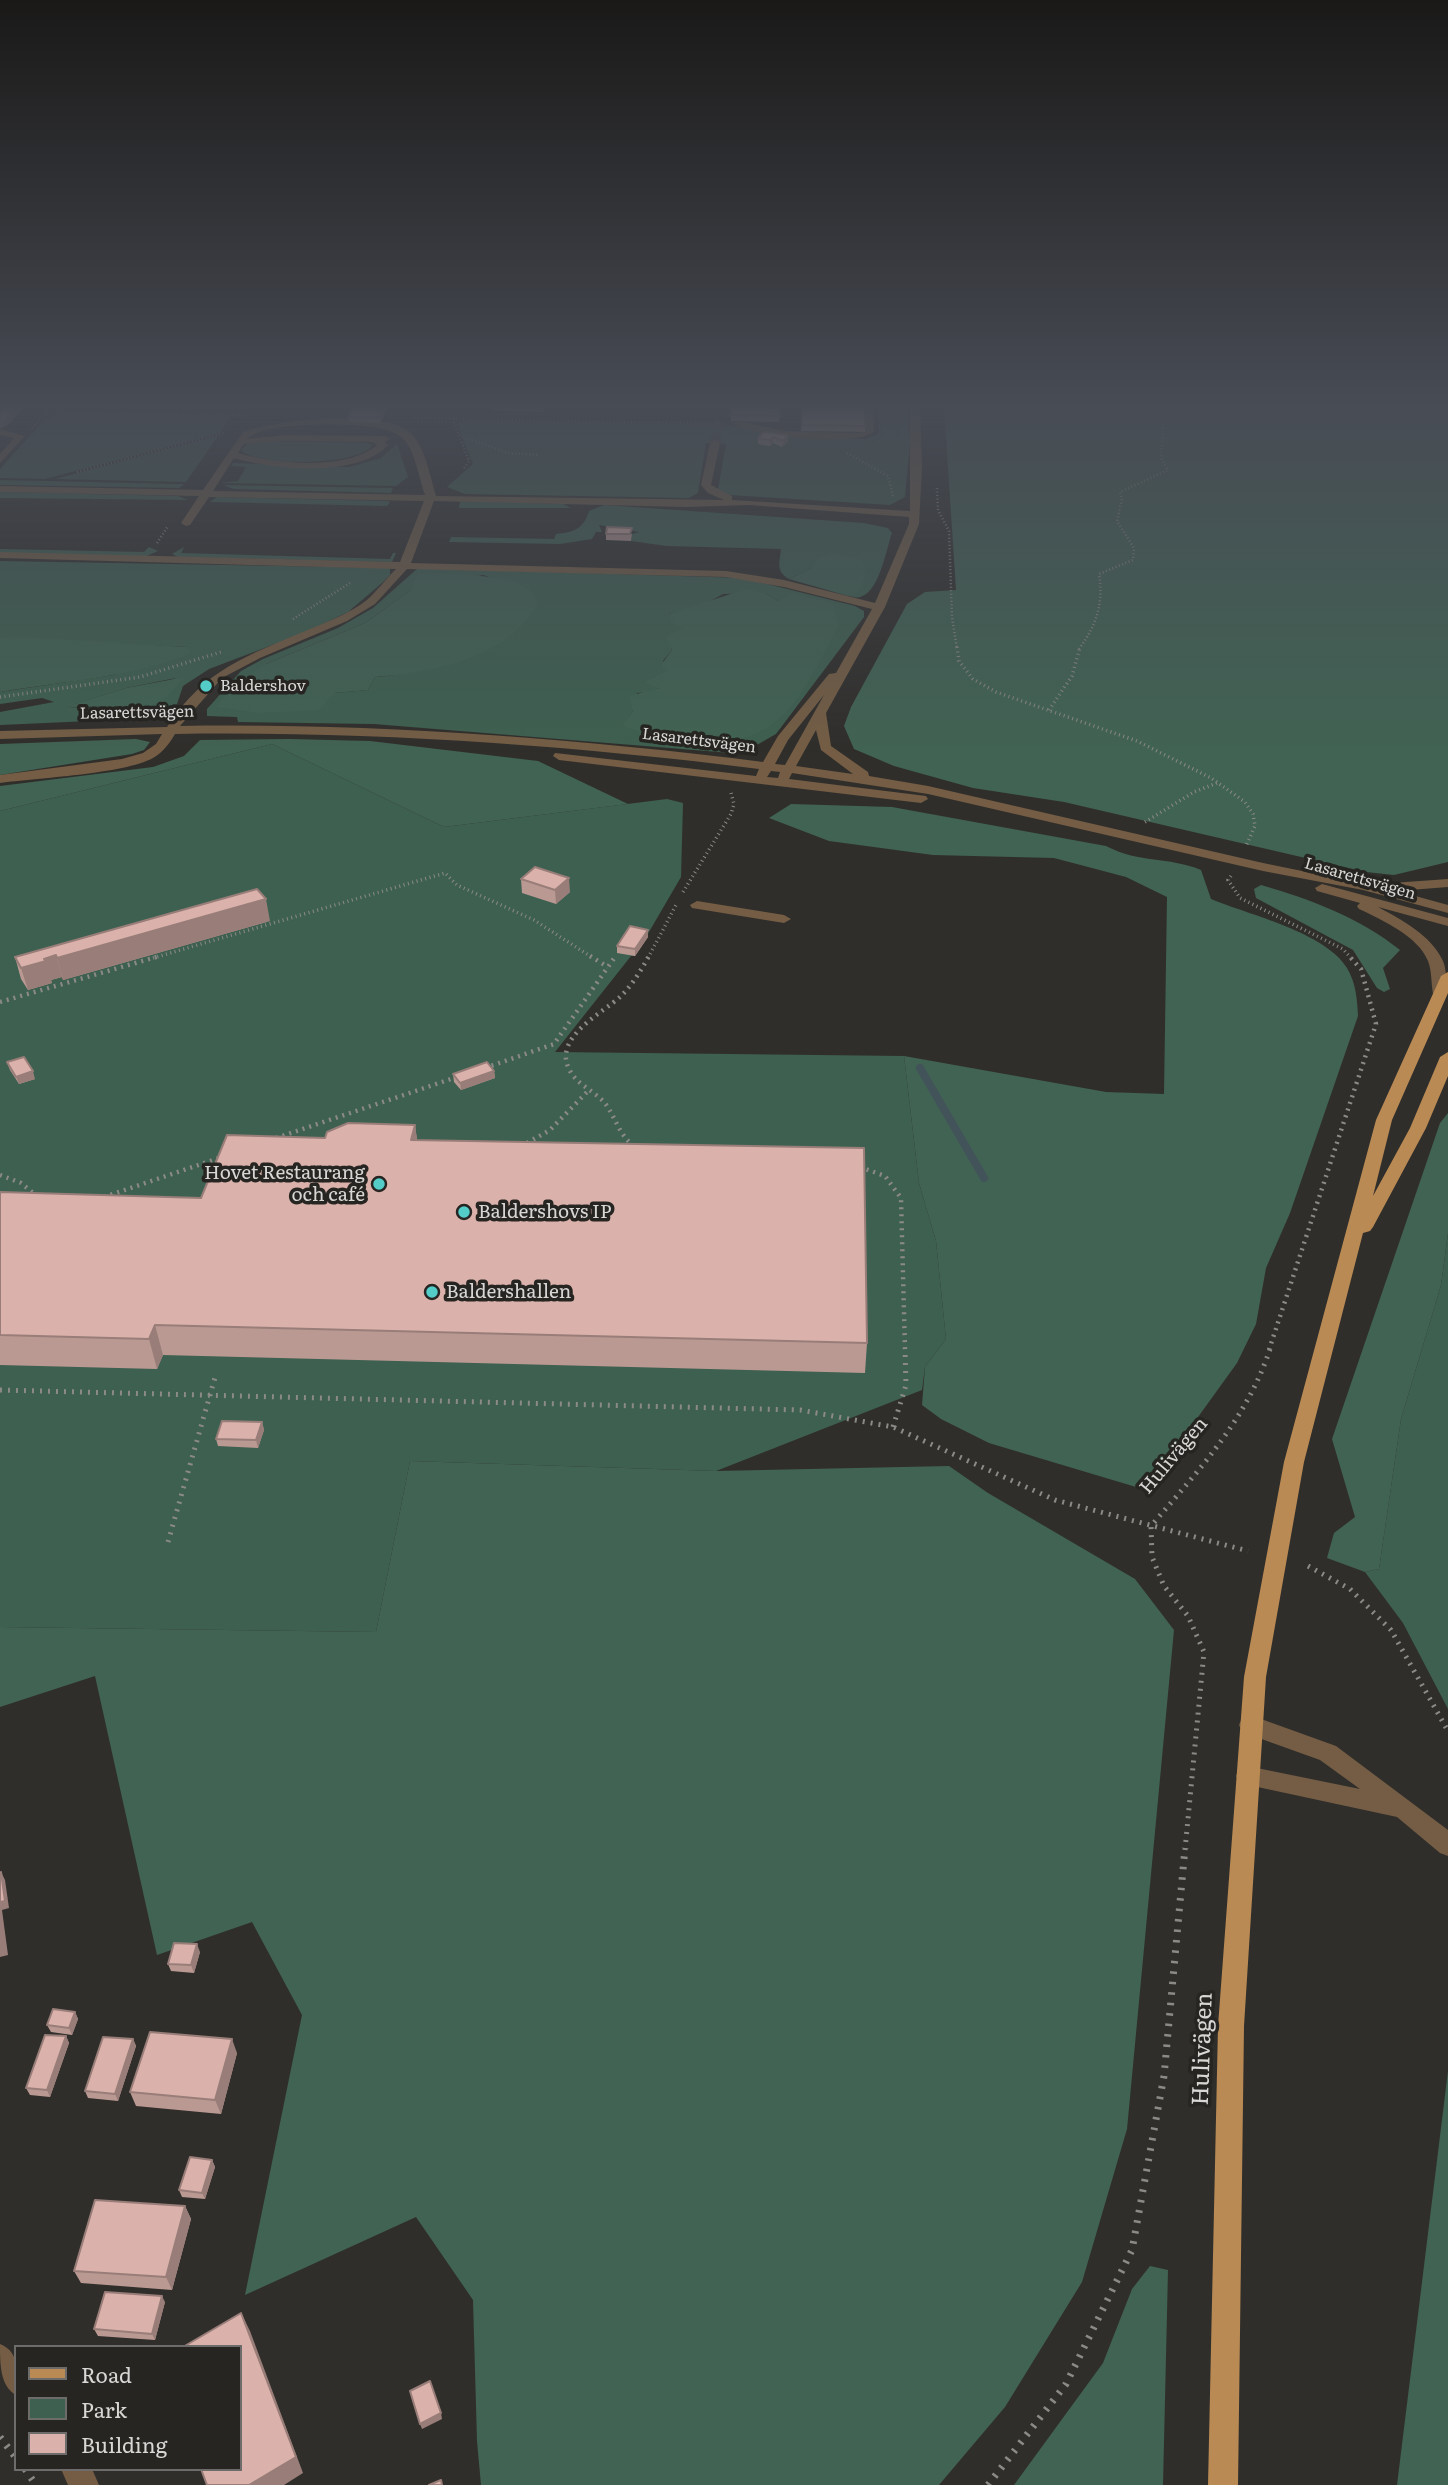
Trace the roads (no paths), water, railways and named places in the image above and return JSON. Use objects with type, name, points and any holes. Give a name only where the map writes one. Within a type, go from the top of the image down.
[{"type":"main road","name":"Hulivägen","points":[[1223,2485],[1231,2026],[1255,1677],[1294,1462],[1384,1120],[1448,976]]},
{"type":"main road","name":"Hulivägen","points":[[1352,1249],[1418,1128],[1448,1057]]},
{"type":"street","points":[[0,779],[123,763],[147,756],[160,746],[174,729],[182,713],[218,676],[358,610],[400,571],[421,521]]},
{"type":"street","points":[[780,783],[879,607],[914,521]]},
{"type":"street","points":[[0,555],[400,571],[745,575],[879,607]]},
{"type":"street","points":[[759,780],[782,739],[859,643]]},
{"type":"street","points":[[820,713],[825,747],[855,771],[876,780]]},
{"type":"street","name":"Lasarettsvägen","points":[[0,735],[174,729],[400,736],[540,742],[766,766],[876,780],[1128,834],[1263,867],[1364,886],[1448,909]]},
{"type":"street","name":"Lasarettsvägen","points":[[400,736],[780,783],[990,805]]},
{"type":"street","points":[[704,759],[747,755],[782,739]]},
{"type":"street","name":"Lasarettsvägen","points":[[1263,867],[1315,886],[1448,922]]},
{"type":"street","points":[[1364,886],[1422,887],[1448,883]]},
{"type":"street","points":[[1315,886],[1368,908],[1426,947],[1436,962],[1440,993]]},
{"type":"street","points":[[696,905],[784,919]]},
{"type":"street","points":[[1250,1725],[1328,1753],[1427,1826],[1448,1845]]},
{"type":"street","points":[[1247,1776],[1400,1807]]},
{"type":"street","points":[[0,2358],[14,2378]]},
{"type":"waterway","points":[[920,1068],[984,1178]]},
{"type":"place","name":"Baldershov","points":[[206,686]]},
{"type":"place","name":"Hovet Restaurang och café","points":[[379,1184]]},
{"type":"place","name":"Baldershovs IP","points":[[464,1212]]},
{"type":"place","name":"Baldershallen","points":[[432,1292]]}]
